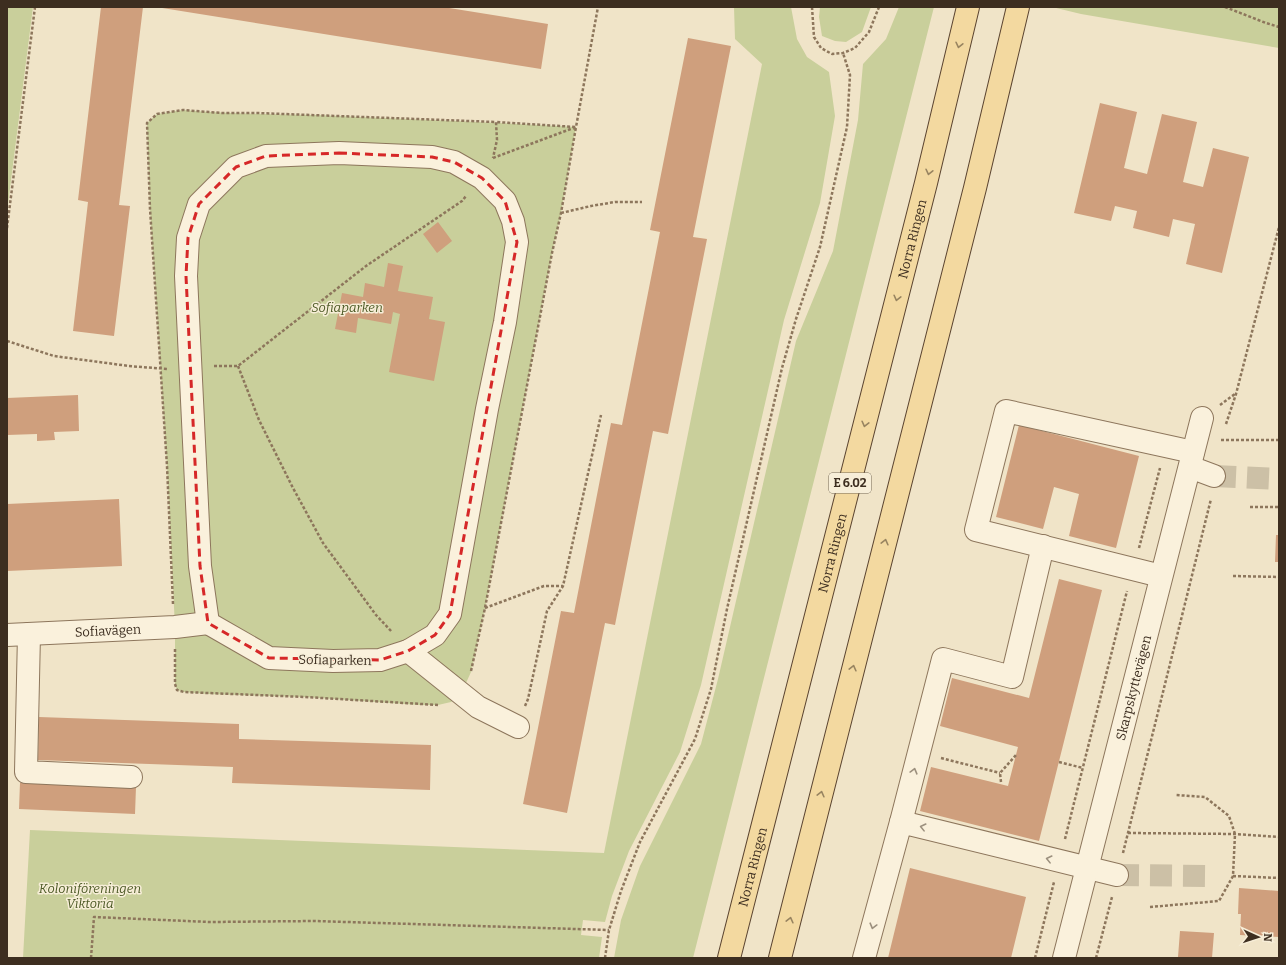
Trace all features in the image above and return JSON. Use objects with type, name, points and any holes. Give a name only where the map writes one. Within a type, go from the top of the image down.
[{"type":"main road","name":"Norra Ringen","points":[[729,958],[926,183],[968,7]]},
{"type":"main road","points":[[780,958],[975,188],[1018,7]]},
{"type":"street","name":"Sofiaparken","points":[[339,153],[432,157],[454,162],[482,178],[505,201],[513,221],[517,242],[505,322],[487,409],[450,614],[435,635],[408,651],[380,660],[333,661],[269,658],[208,623],[200,566],[186,276],[188,238],[199,204],[236,167],[266,156],[339,153]]},
{"type":"street","points":[[1161,576],[976,530],[1006,411],[1191,460],[1214,476]]},
{"type":"street","name":"Skarpskyttevägen","points":[[1064,958],[1202,418]]},
{"type":"street","points":[[864,958],[943,659],[1012,677],[1043,546]]},
{"type":"street","name":"Sofiavägen","points":[[7,635],[174,627],[208,623]]},
{"type":"street","points":[[29,634],[26,772],[131,777]]},
{"type":"street","points":[[408,651],[478,707],[518,727]]},
{"type":"street","points":[[901,822],[1117,875]]},
{"type":"path","points":[[7,228],[35,7]]},
{"type":"path","points":[[461,694],[471,672],[485,608],[552,253],[561,214],[598,7]]},
{"type":"path","points":[[812,7],[814,37],[821,48],[832,54],[843,53],[855,48],[869,32],[879,7]]},
{"type":"path","points":[[1225,7],[1279,27]]},
{"type":"path","points":[[605,958],[609,930],[621,891],[640,842],[695,739],[710,689],[730,594],[782,368],[796,319],[820,247],[847,127],[850,75],[843,53]]},
{"type":"path","points":[[157,114],[183,110],[222,113],[496,122],[576,127]]},
{"type":"path","points":[[496,122],[497,140],[492,158],[576,127]]},
{"type":"path","points":[[207,366],[238,366],[366,266],[462,201],[482,178]]},
{"type":"path","points":[[561,214],[591,206],[615,202],[642,202]]},
{"type":"path","points":[[1225,427],[1236,394],[1279,227]]},
{"type":"path","points":[[7,341],[54,356],[129,366],[168,369]]},
{"type":"path","points":[[238,366],[259,420],[293,488],[324,543],[376,615],[408,651]]},
{"type":"path","points":[[518,727],[528,699],[547,610],[564,586],[601,415]]},
{"type":"path","points":[[1096,958],[1213,494],[1214,476],[1223,434]]},
{"type":"path","points":[[1221,440],[1279,440]]},
{"type":"path","points":[[1250,507],[1279,507]]},
{"type":"path","points":[[1233,576],[1279,578]]},
{"type":"path","points":[[485,608],[544,586],[564,586]]},
{"type":"path","points":[[919,753],[1000,773]]},
{"type":"path","points":[[1001,782],[1000,773],[1016,755]]},
{"type":"path","points":[[1059,762],[1083,768]]},
{"type":"path","points":[[1150,907],[1219,901],[1233,876],[1235,834],[1229,816],[1205,797],[1176,795]]},
{"type":"path","points":[[1128,833],[1235,834],[1279,837]]},
{"type":"path","points":[[1233,876],[1279,878]]},
{"type":"path","points":[[91,958],[94,917],[210,922],[314,921],[609,930]]},
{"type":"highlighted area","points":[[339,153],[432,157],[454,162],[482,178],[505,201],[517,242],[450,614],[435,635],[408,651],[380,660],[269,658],[208,623],[200,566],[186,276],[188,238],[199,204],[236,167],[266,156]]},
{"type":"green space","points":[[7,7],[33,7],[7,212]]},
{"type":"green space","name":"Koloniföreningen Viktoria","points":[[734,7],[791,7],[797,39],[807,57],[829,72],[835,116],[820,203],[784,320],[701,685],[680,752],[629,851],[612,896],[605,922],[583,920],[581,935],[602,937],[599,958],[23,958],[30,830],[604,853],[762,64],[735,39]]},
{"type":"green space","points":[[820,7],[871,7],[862,32],[846,42],[835,41],[822,36],[819,17]]},
{"type":"green space","points":[[899,7],[934,7],[693,958],[614,958],[621,920],[640,866],[701,744],[718,679],[796,341],[833,251],[858,120],[863,64],[886,39]]},
{"type":"green space","points":[[1052,7],[1279,7],[1279,48],[1081,14]]},
{"type":"green space","name":"Sofiaparken","points":[[183,110],[576,127],[561,213],[552,253],[485,608],[471,672],[461,694],[451,702],[438,705],[419,705],[305,697],[208,694],[177,690],[175,684],[175,627],[167,466],[150,209],[147,123],[157,114]]},
{"type":"building","points":[[101,7],[143,7],[119,205],[130,206],[114,336],[73,331],[88,202],[78,200]]},
{"type":"building","points":[[156,7],[443,7],[548,24],[541,69]]},
{"type":"building","points":[[688,38],[731,46],[693,237],[707,239],[668,434],[653,431],[615,625],[605,623],[567,813],[523,804],[561,611],[574,613],[611,423],[622,425],[660,232],[650,230]]},
{"type":"building","points":[[1100,103],[1137,112],[1124,168],[1147,174],[1162,114],[1197,122],[1183,182],[1203,187],[1213,148],[1249,157],[1222,273],[1186,264],[1195,224],[1173,219],[1169,237],[1133,228],[1137,211],[1115,206],[1111,221],[1074,213]]},
{"type":"building","points":[[438,222],[452,241],[437,253],[423,234]]},
{"type":"building","points":[[388,263],[403,266],[398,291],[433,297],[429,319],[445,322],[434,381],[389,372],[400,314],[393,312],[391,324],[358,318],[356,333],[335,329],[342,293],[363,297],[365,283],[384,287]]},
{"type":"building","points":[[78,395],[79,431],[54,432],[55,440],[37,441],[37,434],[7,435],[7,398]]},
{"type":"building","points":[[1019,425],[1139,456],[1116,548],[1069,536],[1079,494],[1054,487],[1043,529],[996,517]]},
{"type":"building","points":[[119,499],[122,566],[7,571],[7,504]]},
{"type":"building","points":[[1276,535],[1279,535],[1279,562],[1275,562]]},
{"type":"building","points":[[1059,579],[1102,590],[1039,841],[920,811],[931,767],[1008,786],[1018,747],[940,726],[952,678],[1029,698]]},
{"type":"building","points":[[39,717],[239,724],[239,739],[431,745],[430,790],[232,783],[233,767],[38,760]]},
{"type":"building","points":[[20,783],[136,787],[135,814],[19,809]]},
{"type":"building","points":[[910,868],[1026,897],[1011,958],[888,958]]},
{"type":"building","points":[[1239,888],[1279,891],[1279,937],[1240,935],[1241,914],[1238,914]]},
{"type":"building","points":[[1180,931],[1214,933],[1212,958],[1178,957]]},
{"type":"tunnel","points":[[1214,476],[1279,479]]},
{"type":"tunnel","points":[[1117,875],[1214,876]]}]
